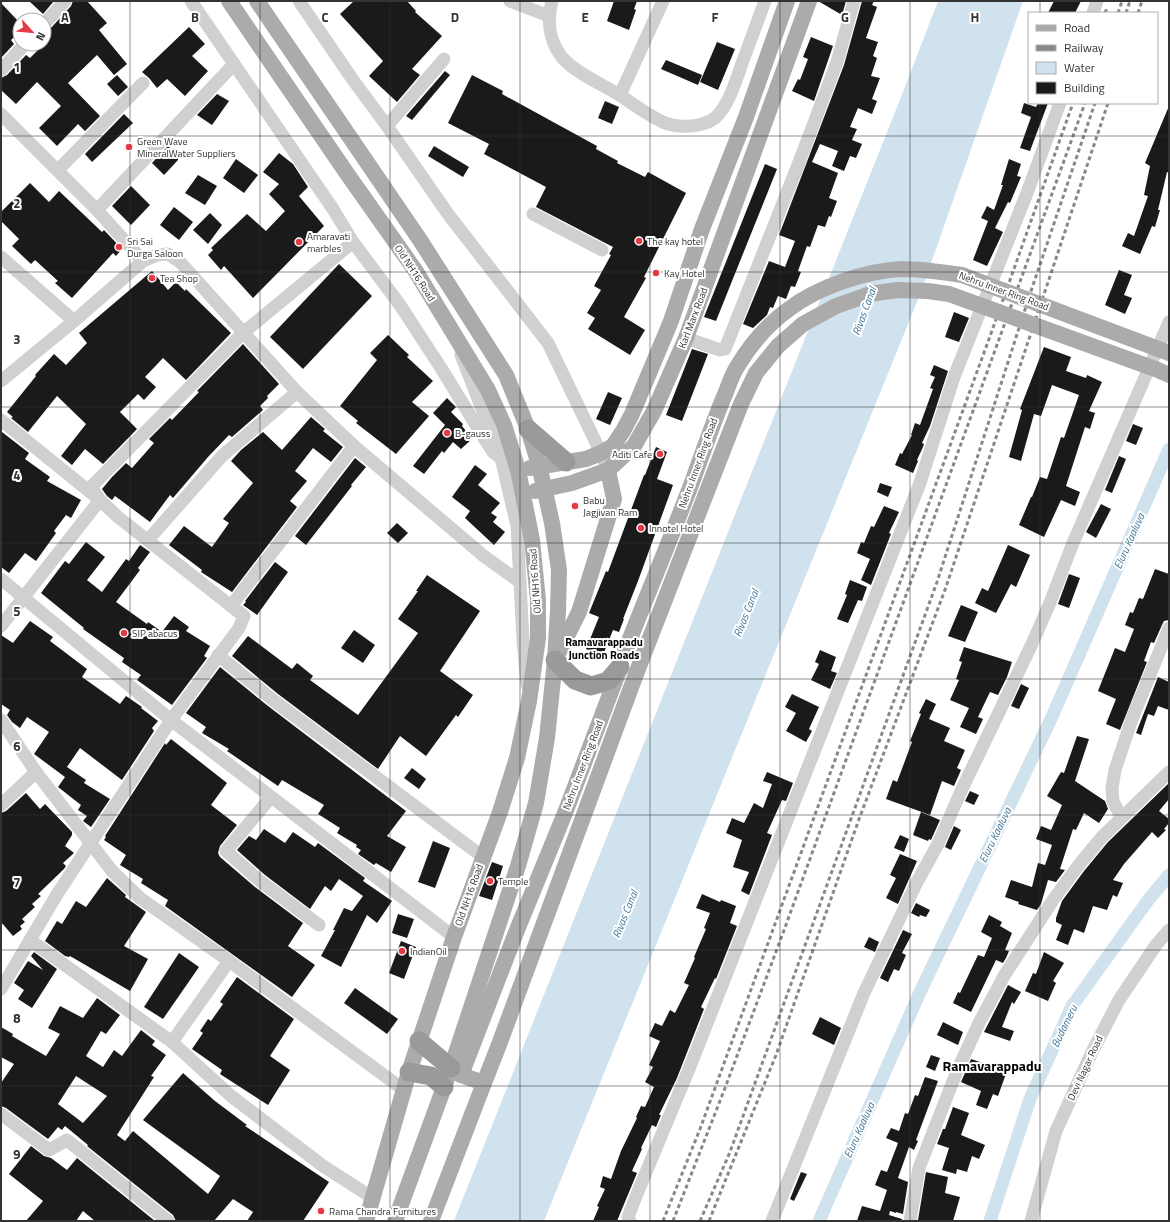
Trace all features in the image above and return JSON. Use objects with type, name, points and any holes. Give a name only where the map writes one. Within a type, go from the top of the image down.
[{"type":"highway","points":[[528,429],[566,462]]},
{"type":"highway","points":[[555,660],[575,680],[591,686],[608,681],[627,665]]},
{"type":"highway","points":[[419,1041],[456,1071]]},
{"type":"highway","points":[[409,1072],[431,1076],[444,1087]]},
{"type":"main road","name":"Old NH16 Road","points":[[229,1],[415,270],[491,397],[504,424],[518,470],[532,540],[538,600],[538,638],[529,701],[517,758],[500,812],[454,937],[419,1041],[366,1221]]},
{"type":"main road","name":"Old NH16 Road","points":[[257,1],[420,240],[506,375],[528,429],[539,466],[552,523],[558,570],[558,611],[555,660],[547,738],[536,803],[456,1071],[444,1087],[395,1221]]},
{"type":"main road","name":"Karl Marx Road","points":[[518,470],[586,459],[602,453],[613,446],[632,414],[671,321],[702,229],[746,117],[787,1]]},
{"type":"main road","name":"Karl Marx Road","points":[[522,493],[544,490],[572,483],[608,470],[634,446],[654,411],[686,338],[809,1]]},
{"type":"main road","points":[[746,117],[764,125]]},
{"type":"main road","name":"Nehru Inner Ring Road","points":[[431,1221],[500,1042],[627,665],[718,410],[736,369],[751,345],[788,309],[806,298],[840,283],[873,273],[902,269],[929,270],[962,275],[1169,353]]},
{"type":"main road","points":[[627,665],[756,373],[778,346],[803,324],[836,306],[870,294],[897,290],[928,291],[949,294],[1169,375]]},
{"type":"main road","points":[[555,660],[579,612],[614,499],[608,470]]},
{"type":"main road","name":"Nehru Inner Ring Road","points":[[456,1071],[518,930],[627,665]]},
{"type":"main road","points":[[456,1071],[484,1083]]},
{"type":"street","points":[[52,15],[65,1]]},
{"type":"street","points":[[191,1],[328,202],[353,242],[400,305],[493,452],[501,458]]},
{"type":"street","points":[[299,1],[448,214],[548,343],[602,453],[608,470]]},
{"type":"street","points":[[510,1],[549,16]]},
{"type":"street","points":[[552,1],[549,16],[550,28],[553,41],[561,56],[573,67],[667,124],[682,126],[700,124],[714,118],[724,108],[733,89],[765,1]]},
{"type":"street","points":[[620,96],[663,1]]},
{"type":"street","points":[[686,338],[720,350],[725,349],[837,62],[854,1]]},
{"type":"street","points":[[1092,12],[1097,1]]},
{"type":"street","points":[[1,70],[18,52]]},
{"type":"street","points":[[387,126],[444,59]]},
{"type":"street","points":[[97,210],[234,64]]},
{"type":"street","points":[[58,170],[143,83]]},
{"type":"street","points":[[630,1221],[628,1216],[689,1069],[920,483],[954,377],[1027,193],[1060,104]]},
{"type":"street","points":[[1,114],[97,210],[143,261]]},
{"type":"street","points":[[533,214],[602,250]]},
{"type":"street","points":[[100,500],[90,487],[243,333],[353,242]]},
{"type":"street","points":[[1,381],[74,321],[143,261],[158,255],[168,254],[181,264],[297,392],[354,446],[485,557],[520,582]]},
{"type":"street","points":[[1,257],[74,321]]},
{"type":"street","points":[[772,1221],[864,993],[917,882],[938,844],[961,791],[1031,646],[1073,543],[1169,322]]},
{"type":"street","points":[[451,328],[501,458],[516,526],[523,640],[529,701]]},
{"type":"street","points":[[148,540],[222,456],[297,392]]},
{"type":"street","points":[[1,420],[100,500],[118,517],[244,616],[239,628],[171,720],[56,896],[1,989]]},
{"type":"street","points":[[231,606],[354,446]]},
{"type":"street","points":[[1,626],[100,500]]},
{"type":"street","points":[[1,579],[171,720],[454,937]]},
{"type":"street","points":[[1121,817],[1113,801],[1112,788],[1115,770],[1132,719],[1169,628]]},
{"type":"street","points":[[218,655],[273,700],[483,856]]},
{"type":"street","points":[[1,720],[36,772],[112,871],[140,898],[404,1090]]},
{"type":"street","points":[[1,805],[36,772]]},
{"type":"street","points":[[910,1221],[919,1168],[957,1070],[979,1023],[1004,976],[1053,900],[1078,866],[1121,817],[1169,772]]},
{"type":"street","points":[[271,797],[226,850],[260,881],[319,925]]},
{"type":"street","name":"Devi Nagar Road","points":[[1031,1221],[1056,1131],[1092,1052],[1119,1000],[1156,945],[1169,930]]},
{"type":"street","points":[[30,940],[172,1042],[231,1096],[324,1166],[373,1198]]},
{"type":"street","points":[[172,1042],[228,961]]},
{"type":"street","points":[[1,1114],[49,1150],[67,1140],[168,1221]]},
{"type":"water","name":"Rivas Canal","points":[[938,1],[1023,1],[921,292],[544,1221],[454,1221],[903,92]]},
{"type":"building","points":[[29,1],[54,1],[45,12],[41,12]]},
{"type":"building","points":[[73,1],[87,1],[107,23],[99,30],[127,64],[114,75],[97,55],[68,83],[100,116],[85,131],[78,124],[57,146],[39,128],[61,106],[37,82],[16,104],[1,90],[1,78],[7,75],[26,55],[30,58],[36,52],[52,52],[52,27],[71,6]]},
{"type":"building","points":[[354,1],[407,1],[416,11],[415,12],[442,36],[412,69],[420,75],[397,102],[369,76],[383,61],[340,14]]},
{"type":"building","points":[[614,1],[637,1],[634,9],[636,10],[629,30],[607,21]]},
{"type":"building","points":[[818,1],[846,1],[842,15]]},
{"type":"building","points":[[862,1],[874,1],[872,5],[877,7],[866,38],[878,42],[873,56],[877,58],[871,76],[880,78],[872,99],[877,101],[872,114],[858,108],[850,127],[857,129],[852,140],[862,144],[856,158],[850,156],[844,171],[832,166],[838,151],[820,144],[812,162],[838,173],[829,198],[837,201],[831,217],[829,216],[825,227],[818,225],[810,247],[807,246],[798,271],[801,272],[795,287],[791,286],[786,299],[778,296],[773,308],[770,307],[767,315],[753,328],[743,324],[769,261],[785,267],[795,241],[779,235],[844,65]]},
{"type":"building","points":[[1054,1],[1081,1],[1076,12],[1048,12]]},
{"type":"building","points":[[1,3],[12,15],[12,46],[1,58]]},
{"type":"building","points":[[189,27],[205,44],[192,56],[208,71],[185,96],[167,79],[157,88],[142,72]]},
{"type":"building","points":[[811,37],[833,46],[814,101],[792,91],[798,79],[800,80],[808,59],[803,57]]},
{"type":"building","points":[[717,42],[735,49],[718,90],[700,82]]},
{"type":"building","points":[[666,60],[702,75],[698,85],[661,69]]},
{"type":"building","points":[[445,71],[450,75],[412,120],[406,116]]},
{"type":"building","points":[[117,75],[128,87],[118,96],[107,84]]},
{"type":"building","points":[[472,75],[503,91],[502,94],[597,146],[596,149],[618,161],[617,163],[645,177],[648,172],[686,193],[644,277],[646,278],[624,317],[645,330],[630,355],[588,329],[595,318],[587,313],[601,290],[594,286],[611,255],[609,254],[613,247],[536,207],[546,187],[484,154],[489,144],[448,123]]},
{"type":"building","points":[[217,94],[229,101],[212,125],[197,115]]},
{"type":"building","points":[[605,101],[619,107],[612,124],[598,118]]},
{"type":"building","points":[[1024,103],[1036,107],[1038,104],[1048,104],[1030,151],[1020,148],[1031,117],[1021,113]]},
{"type":"building","points":[[1169,106],[1169,173],[1167,172],[1158,210],[1160,210],[1155,227],[1152,226],[1140,254],[1122,246],[1128,233],[1134,236],[1148,196],[1144,195],[1150,166],[1145,163]]},
{"type":"building","points":[[124,114],[133,123],[92,162],[85,154]]},
{"type":"building","points":[[168,146],[178,156],[178,160],[164,175],[152,163]]},
{"type":"building","points":[[434,146],[469,167],[463,177],[428,156]]},
{"type":"building","points":[[279,153],[293,164],[308,187],[299,196],[324,226],[253,298],[224,266],[221,270],[208,255],[213,250],[211,248],[247,214],[266,231],[285,211],[269,194],[279,184],[263,172]]},
{"type":"building","points":[[236,159],[258,175],[244,193],[223,178]]},
{"type":"building","points":[[1009,159],[1021,164],[1017,176],[1021,177],[1010,203],[1008,202],[995,228],[1003,232],[987,266],[973,260],[988,221],[981,218],[987,206],[994,210],[1003,185],[1001,185]]},
{"type":"building","points":[[765,164],[777,169],[716,321],[704,317]]},
{"type":"building","points":[[198,175],[217,186],[205,205],[185,193]]},
{"type":"building","points":[[30,183],[49,202],[59,191],[102,232],[104,230],[122,249],[116,256],[113,253],[72,298],[55,283],[58,281],[35,260],[31,264],[12,246],[19,239],[1,221],[1,212]]},
{"type":"building","points":[[131,186],[150,205],[131,225],[112,206]]},
{"type":"building","points":[[174,207],[193,222],[179,240],[160,225]]},
{"type":"building","points":[[210,213],[222,225],[208,244],[193,230]]},
{"type":"building","points":[[339,264],[372,296],[303,369],[270,337]]},
{"type":"building","points":[[1119,270],[1132,275],[1124,295],[1132,298],[1125,314],[1105,305]]},
{"type":"building","points":[[152,271],[168,290],[176,282],[185,291],[186,289],[231,333],[186,380],[163,358],[145,377],[156,387],[144,400],[138,394],[120,412],[137,429],[103,464],[85,449],[72,465],[61,456],[86,424],[57,396],[28,432],[11,418],[13,417],[7,412],[36,376],[35,375],[54,354],[66,365],[87,343],[79,333]]},
{"type":"building","points":[[954,312],[969,318],[959,342],[945,337]]},
{"type":"building","points":[[388,335],[409,355],[407,357],[433,381],[412,402],[429,416],[396,454],[356,423],[358,421],[340,406],[377,360],[370,353]]},
{"type":"building","points":[[243,344],[279,384],[267,396],[268,398],[260,406],[263,410],[232,437],[229,435],[173,498],[170,495],[150,522],[115,496],[112,500],[107,496],[102,489],[112,477],[126,463],[132,468],[154,443],[149,439],[170,418],[172,420],[199,392],[197,391]]},
{"type":"building","points":[[1044,347],[1071,357],[1066,371],[1086,378],[1087,375],[1102,382],[1089,411],[1095,413],[1090,429],[1085,427],[1066,486],[1080,492],[1075,506],[1061,500],[1044,537],[1019,525],[1040,477],[1047,479],[1061,437],[1064,438],[1079,395],[1052,385],[1041,416],[1034,414],[1021,461],[1009,457],[1022,410],[1020,409]]},
{"type":"building","points":[[692,349],[708,354],[682,421],[666,415]]},
{"type":"building","points":[[934,365],[948,371],[930,426],[922,443],[924,444],[913,473],[895,465],[900,453],[902,454],[912,435],[915,423],[920,425],[933,389],[930,388],[935,377],[930,375]]},
{"type":"building","points":[[608,392],[622,398],[610,425],[596,419]]},
{"type":"building","points":[[447,398],[456,407],[451,412],[463,424],[462,426],[472,439],[461,449],[453,442],[444,453],[442,451],[424,474],[413,466],[445,425],[433,413]]},
{"type":"building","points":[[311,417],[325,429],[323,431],[343,447],[331,462],[313,448],[295,471],[307,481],[290,501],[297,507],[232,592],[201,572],[202,570],[169,545],[184,526],[212,547],[229,523],[223,519],[253,483],[231,461],[241,450],[263,432],[282,450]]},
{"type":"building","points":[[1133,424],[1143,428],[1136,445],[1126,441]]},
{"type":"building","points":[[2,432],[29,453],[25,459],[50,477],[47,481],[81,500],[71,518],[66,515],[54,531],[56,533],[36,561],[25,553],[9,573],[1,567]]},
{"type":"building","points":[[656,447],[667,452],[657,479],[673,485],[619,632],[613,630],[603,655],[586,649],[599,617],[589,613],[606,571],[608,572]]},
{"type":"building","points":[[1119,456],[1126,459],[1112,493],[1105,490]]},
{"type":"building","points":[[355,458],[366,467],[306,545],[295,536]]},
{"type":"building","points":[[475,465],[487,474],[478,485],[500,503],[491,513],[497,517],[493,522],[505,532],[494,545],[465,518],[470,511],[452,497]]},
{"type":"building","points":[[880,483],[892,487],[888,497],[877,492]]},
{"type":"building","points":[[1101,504],[1111,509],[1096,538],[1086,532]]},
{"type":"building","points":[[884,506],[899,512],[889,533],[891,534],[871,585],[861,580],[870,559],[857,553],[861,542],[864,543],[871,526],[874,527]]},
{"type":"building","points":[[397,523],[408,533],[398,543],[387,533]]},
{"type":"building","points":[[86,542],[105,557],[87,580],[102,592],[126,559],[129,561],[140,545],[150,552],[138,568],[140,570],[116,602],[147,624],[148,622],[162,632],[174,616],[189,627],[186,631],[210,646],[204,656],[207,658],[172,705],[137,680],[141,675],[122,662],[124,658],[83,629],[84,628],[41,593],[65,561],[69,564]]},
{"type":"building","points":[[1008,545],[1030,555],[1016,587],[1011,584],[996,613],[975,603],[982,588],[988,591]]},
{"type":"building","points":[[275,562],[288,572],[257,615],[243,605]]},
{"type":"building","points":[[1155,569],[1169,574],[1169,620],[1164,621],[1154,643],[1151,642],[1144,661],[1147,662],[1120,730],[1106,724],[1116,699],[1098,691],[1115,648],[1125,652],[1134,629],[1125,625],[1130,612],[1133,613],[1139,598],[1143,599]]},
{"type":"building","points":[[1069,574],[1080,578],[1069,608],[1058,604]]},
{"type":"building","points":[[427,575],[480,611],[440,671],[473,695],[458,717],[456,715],[426,756],[400,736],[378,769],[278,694],[232,656],[248,636],[292,669],[297,663],[313,676],[310,680],[358,715],[418,633],[398,619],[418,591],[416,591]]},
{"type":"building","points":[[850,580],[867,587],[862,601],[858,600],[848,623],[837,619],[847,595],[845,594]]},
{"type":"building","points":[[961,605],[978,612],[965,642],[948,636]]},
{"type":"building","points":[[30,621],[53,637],[50,641],[87,669],[82,677],[120,704],[126,696],[158,721],[152,728],[154,731],[122,780],[80,748],[67,767],[86,780],[84,783],[110,799],[91,827],[83,821],[87,816],[78,810],[81,805],[58,787],[65,777],[34,754],[49,732],[27,717],[20,728],[12,722],[7,715],[10,710],[1,704],[1,635],[13,643]]},
{"type":"building","points":[[354,630],[375,645],[363,663],[341,648]]},
{"type":"building","points":[[964,647],[1012,662],[1007,677],[998,695],[990,692],[978,717],[983,719],[976,734],[960,727],[969,708],[950,700],[959,680],[956,679],[962,662],[959,661]]},
{"type":"building","points":[[820,650],[836,657],[831,671],[837,673],[830,689],[811,680],[819,664],[815,662]]},
{"type":"building","points":[[220,667],[268,706],[406,811],[387,836],[406,847],[391,872],[376,863],[374,865],[358,854],[361,850],[356,847],[357,845],[337,833],[340,828],[318,814],[324,805],[282,780],[278,786],[227,751],[229,749],[202,733],[206,727],[186,713]]},
{"type":"building","points":[[1158,677],[1169,682],[1169,710],[1158,706],[1154,716],[1148,714],[1141,735],[1136,733]]},
{"type":"building","points":[[1021,684],[1029,688],[1019,709],[1011,706]]},
{"type":"building","points":[[792,694],[819,707],[809,729],[812,731],[806,742],[786,731],[796,713],[785,707]]},
{"type":"building","points":[[926,699],[936,704],[929,719],[950,728],[944,741],[965,750],[957,768],[961,770],[954,786],[942,781],[930,815],[886,799],[893,780],[897,782],[912,742],[910,741],[921,714],[919,713]]},
{"type":"building","points":[[1077,736],[1089,739],[1075,781],[1105,801],[1108,809],[1099,823],[1084,813],[1076,830],[1073,829],[1060,869],[1065,870],[1056,882],[1048,880],[1041,904],[1037,910],[1018,904],[1019,902],[1005,897],[1011,880],[1032,887],[1038,863],[1045,865],[1052,845],[1036,839],[1041,826],[1051,830],[1062,805],[1047,796],[1061,772],[1064,773]]},
{"type":"building","points":[[171,739],[227,783],[211,805],[237,825],[220,846],[218,853],[220,857],[255,887],[303,923],[288,946],[315,965],[292,997],[165,906],[168,900],[141,883],[143,879],[120,865],[126,855],[104,840],[106,837],[105,836],[165,743],[166,745]]},
{"type":"building","points":[[412,768],[426,779],[419,789],[404,778]]},
{"type":"building","points":[[767,772],[793,783],[786,801],[782,800],[767,833],[772,835],[749,895],[741,891],[749,872],[733,867],[742,840],[726,833],[732,818],[744,823],[754,803],[763,808],[772,784],[763,781]]},
{"type":"building","points":[[1169,783],[1169,799],[1159,811],[1169,819],[1169,823],[1164,829],[1166,830],[1158,838],[1152,832],[1124,864],[1113,880],[1123,883],[1117,897],[1113,895],[1107,910],[1093,906],[1084,933],[1074,929],[1068,945],[1056,940],[1062,925],[1056,922],[1056,918],[1062,901],[1108,842]]},
{"type":"building","points":[[970,791],[979,795],[974,805],[965,801]]},
{"type":"building","points":[[26,793],[40,809],[45,804],[72,832],[72,835],[65,846],[74,853],[63,863],[66,866],[64,869],[38,894],[41,896],[32,904],[35,907],[22,919],[25,922],[20,926],[22,929],[13,936],[1,922],[1,813],[6,811]]},
{"type":"building","points":[[921,812],[940,820],[931,840],[929,839],[928,841],[913,835]]},
{"type":"building","points":[[954,826],[961,830],[951,850],[945,847]]},
{"type":"building","points":[[264,829],[285,843],[293,832],[315,847],[318,843],[365,878],[363,881],[392,901],[377,923],[367,915],[341,967],[321,956],[335,930],[333,930],[344,908],[352,911],[363,896],[339,879],[331,891],[325,886],[310,909],[265,875],[237,850],[249,836],[256,840]]},
{"type":"building","points":[[900,835],[909,839],[904,852],[894,848]]},
{"type":"building","points":[[433,841],[450,848],[435,888],[418,882]]},
{"type":"building","points":[[900,854],[917,861],[898,904],[886,898],[896,878],[890,875]]},
{"type":"building","name":"Temple","points":[[492,862],[503,866],[492,900],[479,896]]},
{"type":"building","points":[[107,878],[126,895],[125,897],[146,912],[124,946],[148,959],[130,991],[70,956],[65,956],[45,941],[57,921],[62,924],[76,901],[86,907]]},
{"type":"building","points":[[702,894],[720,902],[721,900],[736,906],[730,923],[737,926],[716,979],[715,978],[701,1007],[704,1009],[677,1078],[659,1115],[661,1115],[656,1127],[652,1125],[641,1148],[642,1149],[632,1171],[637,1173],[617,1221],[593,1221],[599,1207],[597,1206],[605,1189],[600,1187],[603,1176],[611,1179],[621,1151],[637,1118],[636,1117],[641,1106],[645,1107],[654,1087],[645,1082],[653,1067],[649,1065],[660,1041],[649,1036],[655,1023],[662,1026],[670,1010],[675,1013],[689,985],[684,983],[706,929],[704,928],[710,913],[696,908]]},
{"type":"building","points":[[916,903],[930,910],[926,917],[920,915],[919,917],[911,913]]},
{"type":"building","points":[[398,914],[414,919],[407,938],[392,933]]},
{"type":"building","points":[[989,915],[1002,922],[1000,926],[1012,933],[1005,950],[1009,951],[1003,963],[996,960],[971,1012],[953,1003],[958,992],[960,993],[978,955],[984,957],[992,938],[981,932]]},
{"type":"building","points":[[903,930],[912,934],[902,953],[906,955],[899,971],[894,969],[888,982],[880,978]]},
{"type":"building","points":[[869,937],[879,942],[875,952],[864,947]]},
{"type":"building","points":[[401,941],[416,947],[404,979],[389,973]]},
{"type":"building","points":[[34,952],[57,969],[32,1008],[18,999],[24,990],[14,983],[28,961],[43,970],[31,956]]},
{"type":"building","points":[[1044,952],[1064,963],[1053,981],[1056,983],[1048,1001],[1025,991],[1033,973],[1036,974]]},
{"type":"building","points":[[179,953],[199,967],[163,1019],[144,1007]]},
{"type":"building","points":[[237,977],[294,1019],[270,1056],[290,1070],[268,1105],[220,1074],[222,1070],[192,1049],[203,1033],[200,1031],[208,1019],[211,1021],[223,1004],[220,1002]]},
{"type":"building","points":[[1008,985],[1021,992],[1014,1004],[1012,1002],[1002,1027],[1014,1031],[1010,1041],[984,1032]]},
{"type":"building","points":[[355,988],[398,1019],[387,1034],[344,1003]]},
{"type":"building","points":[[97,998],[120,1015],[106,1034],[101,1031],[86,1056],[103,1067],[114,1050],[122,1056],[141,1030],[155,1041],[152,1045],[166,1055],[151,1076],[154,1077],[117,1135],[125,1141],[133,1131],[208,1194],[220,1176],[143,1120],[183,1073],[215,1101],[247,1125],[245,1126],[329,1182],[303,1221],[247,1221],[253,1212],[233,1199],[214,1221],[176,1221],[173,1215],[87,1146],[88,1145],[65,1126],[62,1130],[58,1127],[48,1139],[6,1108],[1,1106],[1,1083],[14,1064],[1,1057],[1,1027],[13,1034],[12,1036],[46,1056],[60,1034],[48,1028],[60,1006],[83,1018]],"holes":[[[76,1076],[107,1096],[83,1123],[58,1104]]]},
{"type":"building","points":[[820,1017],[841,1028],[834,1045],[812,1034]]},
{"type":"building","points":[[943,1022],[963,1032],[958,1045],[937,1035]]},
{"type":"building","points":[[931,1055],[940,1058],[935,1071],[926,1067]]},
{"type":"building","points":[[971,1059],[1007,1071],[998,1096],[993,1094],[987,1109],[976,1105],[981,1091],[961,1082]]},
{"type":"building","points":[[925,1077],[938,1081],[916,1140],[918,1141],[914,1150],[909,1147],[898,1178],[908,1182],[903,1214],[890,1211],[889,1215],[902,1219],[902,1221],[857,1221],[862,1206],[880,1211],[887,1190],[875,1185],[881,1170],[887,1172],[898,1143],[886,1138],[891,1128],[899,1131],[905,1113],[908,1114],[915,1095],[918,1096]]},
{"type":"building","points":[[953,1107],[969,1113],[961,1135],[985,1145],[979,1159],[972,1156],[967,1172],[957,1169],[956,1174],[942,1170],[949,1148],[937,1144],[943,1129],[945,1129]]},
{"type":"building","points":[[31,1146],[67,1170],[77,1158],[155,1221],[95,1221],[83,1211],[76,1221],[26,1221],[43,1201],[9,1174]]},
{"type":"building","points":[[801,1172],[807,1174],[794,1201],[790,1199]]},
{"type":"building","points":[[926,1172],[948,1177],[945,1193],[960,1197],[953,1221],[918,1220]]},
{"type":"waterway","name":"Eluru Kaaluva","points":[[819,1221],[920,992],[1051,719],[1169,449]]},
{"type":"waterway","name":"Budameru","points":[[990,1221],[1030,1099],[1072,1006],[1149,899],[1169,875]]},
{"type":"railway","points":[[1118,12],[1122,1]]},
{"type":"railway","points":[[1126,12],[1130,1]]},
{"type":"railway","points":[[1138,12],[1142,1]]},
{"type":"railway","points":[[1105,12],[1107,8]]},
{"type":"railway","points":[[663,1221],[700,1129],[989,339],[1073,104]]},
{"type":"railway","points":[[673,1221],[783,933],[1085,104]]},
{"type":"railway","points":[[700,1221],[730,1152],[937,582],[1031,291],[1095,104]]},
{"type":"railway","points":[[709,1221],[776,1055],[858,822],[946,587],[1108,104]]},
{"type":"place","name":"Green Wave MineralWater Suppliers","points":[[129,147]]},
{"type":"place","name":"The kay hotel","points":[[639,241]]},
{"type":"place","name":"Amaravati marbles","points":[[299,242]]},
{"type":"place","name":"Sri Sai Durga Saloon","points":[[119,247]]},
{"type":"place","name":"Kay Hotel","points":[[656,273]]},
{"type":"place","name":"Tea Shop","points":[[152,278]]},
{"type":"place","name":"B-gauss","points":[[447,433]]},
{"type":"place","name":"Aditi Cafe","points":[[660,454]]},
{"type":"place","name":"Babu Jagjivan Ram","points":[[575,506]]},
{"type":"place","name":"Innotel Hotel","points":[[641,528]]},
{"type":"place","name":"SIP abacus","points":[[124,633]]},
{"type":"place","name":"Temple","points":[[490,881]]},
{"type":"place","name":"IndianOil","points":[[402,951]]},
{"type":"place","name":"Rama Chandra Furnitures","points":[[321,1211]]},
{"type":"district","name":"Ramavarappadu Junction Roads","points":[[604,648]]},
{"type":"district","name":"Ramavarappadu","points":[[992,1065]]}]
